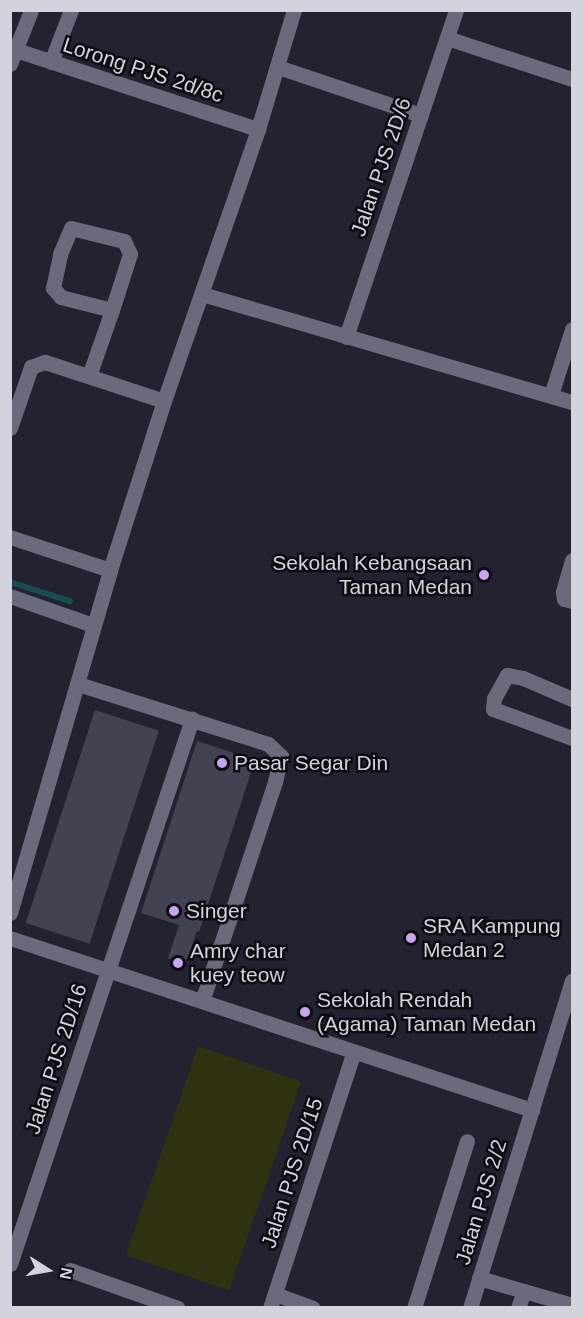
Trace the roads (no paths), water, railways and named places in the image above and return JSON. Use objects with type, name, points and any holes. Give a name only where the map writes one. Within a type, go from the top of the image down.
[{"type":"street","points":[[13,57],[31,10]]},
{"type":"street","points":[[51,62],[71,10]]},
{"type":"street","points":[[10,913],[110,570],[164,401],[258,129],[294,10]]},
{"type":"street","name":"Jalan PJS 2D/6","points":[[346,337],[456,10]]},
{"type":"street","points":[[447,38],[573,79]]},
{"type":"street","name":"Lorong PJS 2d/8c","points":[[13,57],[51,62],[258,129]]},
{"type":"street","points":[[278,67],[421,115]]},
{"type":"street","points":[[89,376],[112,310],[130,254],[124,241],[71,228],[60,255],[53,288],[61,297],[112,310]]},
{"type":"street","points":[[202,294],[573,402]]},
{"type":"street","points":[[551,395],[573,328]]},
{"type":"street","points":[[10,428],[31,367],[45,362],[164,401]]},
{"type":"street","points":[[10,537],[110,570]]},
{"type":"street","points":[[573,560],[563,592],[564,599],[573,601]]},
{"type":"street","points":[[10,596],[93,625]]},
{"type":"street","points":[[573,699],[523,678],[507,675],[494,698],[493,709],[573,738]]},
{"type":"street","points":[[78,684],[268,744],[282,756],[202,1001]]},
{"type":"street","name":"Jalan PJS 2D/16","points":[[10,1264],[192,719]]},
{"type":"street","points":[[10,938],[532,1110]]},
{"type":"street","name":"Jalan PJS 2/2","points":[[470,1308],[532,1110],[568,1011],[573,981]]},
{"type":"street","name":"Jalan PJS 2D/15","points":[[273,1301],[354,1051]]},
{"type":"street","points":[[414,1308],[468,1141]]},
{"type":"street","points":[[70,1270],[178,1308]]},
{"type":"street","points":[[479,1278],[573,1305]]},
{"type":"street","points":[[518,1308],[524,1291]]},
{"type":"street","points":[[273,1301],[313,1308]]},
{"type":"waterway","points":[[10,582],[70,601]]},
{"type":"place","name":"Sekolah Kebangsaan Taman Medan","points":[[484,575]]},
{"type":"place","name":"Pasar Segar Din","points":[[222,763]]},
{"type":"place","name":"Singer","points":[[174,911]]},
{"type":"place","name":"SRA Kampung Medan 2","points":[[411,938]]},
{"type":"place","name":"Amry char kuey teow","points":[[178,963]]},
{"type":"place","name":"Sekolah Rendah (Agama) Taman Medan","points":[[305,1012]]}]
